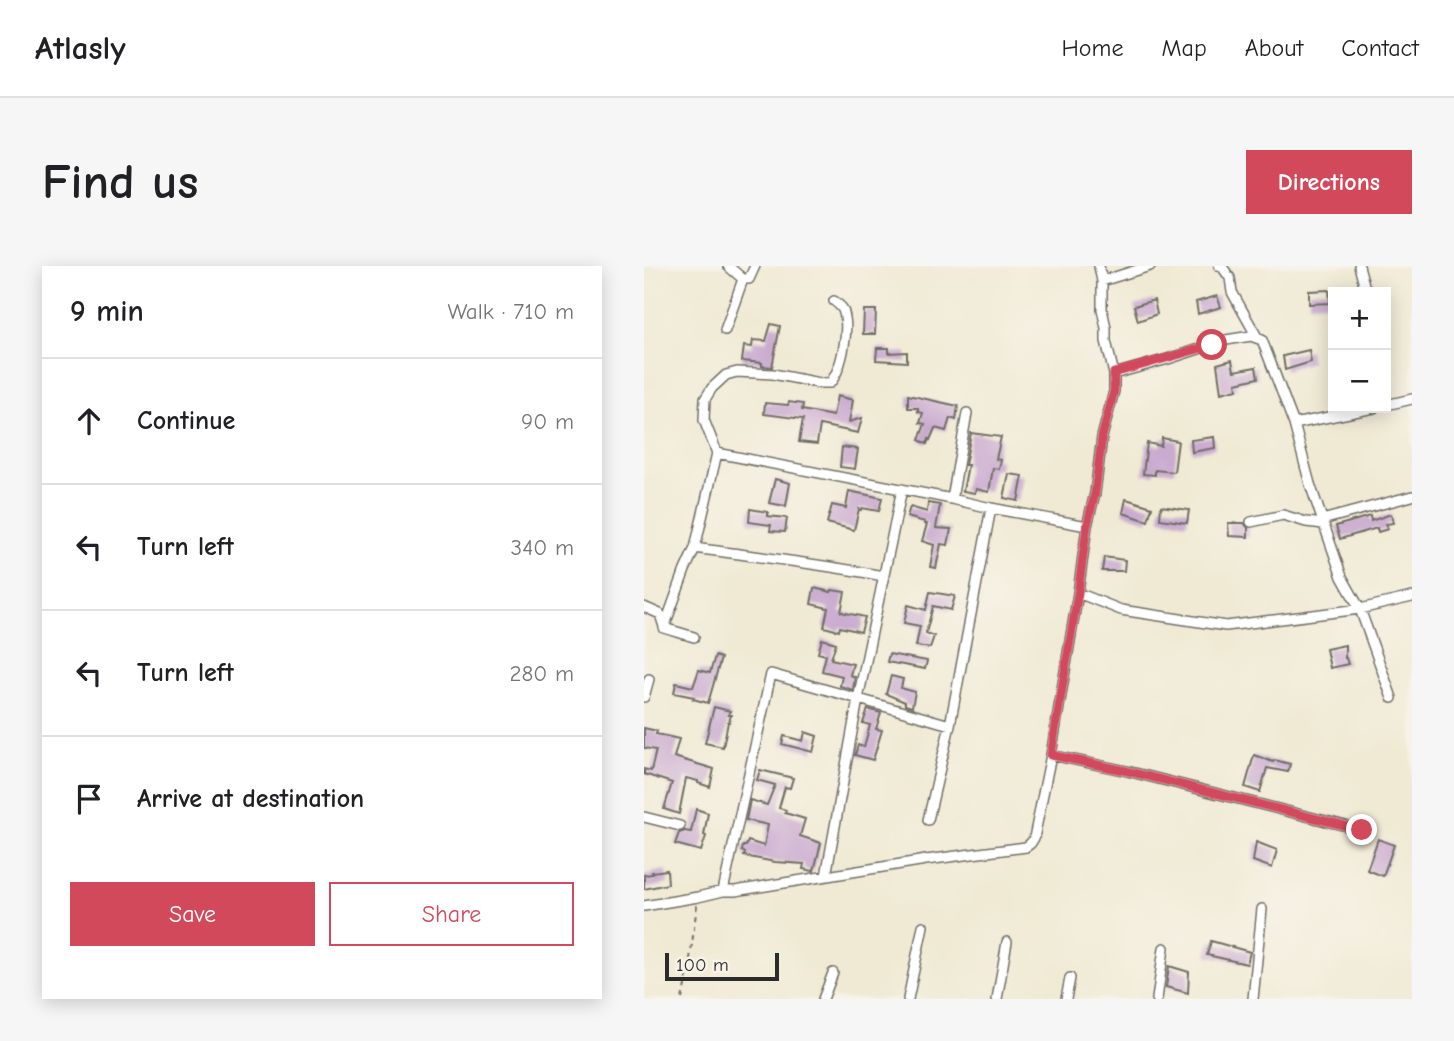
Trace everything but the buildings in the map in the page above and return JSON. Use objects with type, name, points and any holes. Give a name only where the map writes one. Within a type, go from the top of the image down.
[{"type":"street","points":[[729,266],[743,279],[749,279],[755,266]]},
{"type":"street","points":[[644,906],[723,891],[1026,846],[1031,843],[1051,755],[1102,437],[1114,391],[1114,373],[1102,309],[1099,266]]},
{"type":"street","points":[[1102,281],[1150,266]]},
{"type":"street","points":[[1219,266],[1230,278],[1232,292],[1257,337]]},
{"type":"street","points":[[1359,266],[1365,287]]},
{"type":"street","points":[[725,330],[743,279]]},
{"type":"street","points":[[664,628],[695,548],[717,453],[705,420],[705,399],[726,375],[737,372],[773,374],[830,383],[835,378],[844,345],[846,324],[842,308],[834,300]]},
{"type":"street","points":[[1114,373],[1226,340],[1245,336],[1262,340],[1293,424],[1342,578],[1360,609],[1392,698]]},
{"type":"street","points":[[1391,404],[1412,399]]},
{"type":"street","points":[[952,499],[967,413]]},
{"type":"street","points":[[1293,424],[1349,413]]},
{"type":"street","points":[[717,453],[1087,526]]},
{"type":"street","points":[[826,876],[858,699],[902,489]]},
{"type":"street","points":[[1251,522],[1283,515],[1306,522],[1323,522],[1412,495]]},
{"type":"street","points":[[928,820],[950,725],[991,509]]},
{"type":"street","points":[[695,548],[839,567],[883,576]]},
{"type":"street","points":[[1078,593],[1121,610],[1226,626],[1360,609],[1412,597]]},
{"type":"street","points":[[644,607],[660,614],[664,628]]},
{"type":"street","points":[[664,628],[694,637]]},
{"type":"street","points":[[723,891],[771,674],[950,725]]},
{"type":"street","points":[[644,697],[649,679]]},
{"type":"street","points":[[1051,755],[1127,771],[1362,830]]},
{"type":"street","points":[[644,817],[680,826]]},
{"type":"street","points":[[1253,999],[1262,909]]},
{"type":"street","points":[[908,999],[923,926]]},
{"type":"street","points":[[997,999],[1007,943]]},
{"type":"street","points":[[1157,999],[1164,948]]},
{"type":"street","points":[[823,999],[833,973]]},
{"type":"street","points":[[1066,999],[1070,978]]},
{"type":"path","points":[[682,999],[698,897]]},
{"type":"route","points":[[1212,345],[1114,373],[1114,391],[1102,437],[1051,755],[1127,771],[1362,830]]}]
